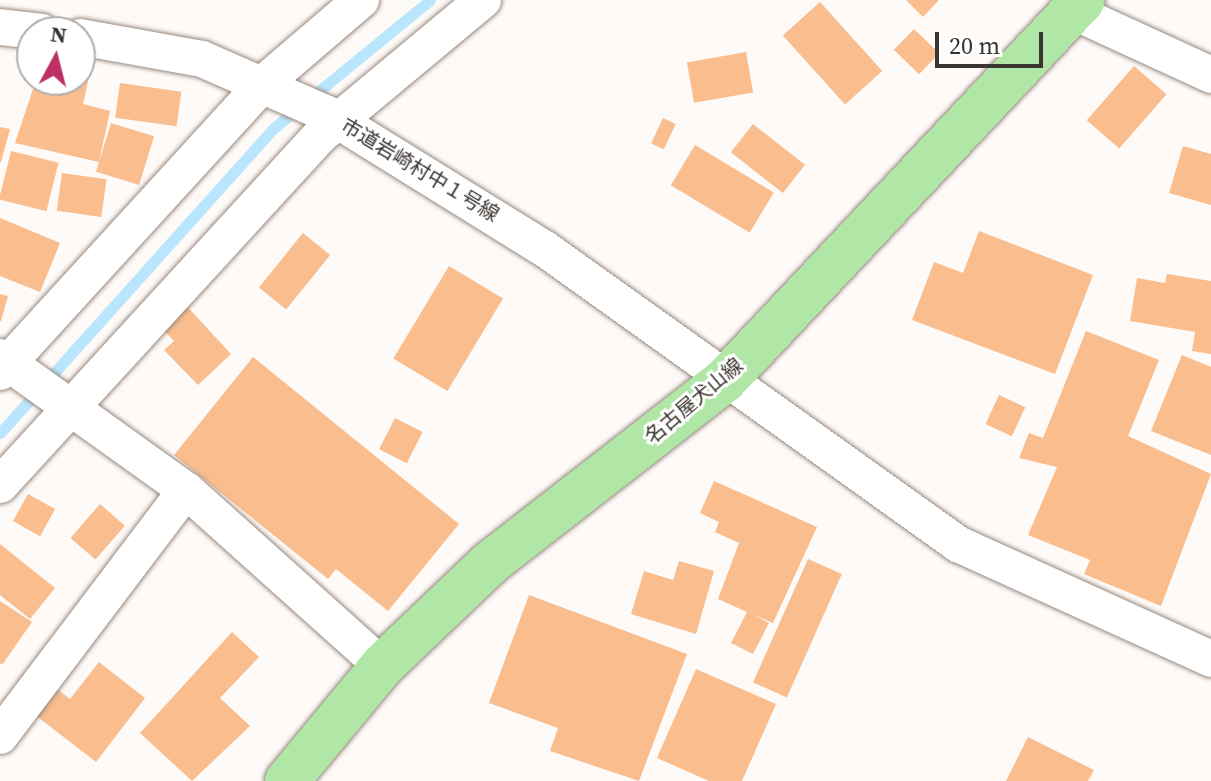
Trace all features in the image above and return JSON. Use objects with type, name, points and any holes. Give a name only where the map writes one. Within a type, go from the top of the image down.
[{"type":"main road","name":"名古屋犬山線","points":[[287,781],[382,666],[490,563],[724,381],[1077,6]]},
{"type":"street","points":[[361,0],[264,83],[8,366],[186,490],[382,666]]},
{"type":"street","points":[[0,485],[66,404],[333,117],[483,0]]},
{"type":"street","points":[[1077,6],[1211,75]]},
{"type":"street","name":"市道岩崎村中１号線","points":[[96,40],[202,59],[264,83],[333,117],[545,249],[724,381],[958,544],[1211,659]]},
{"type":"street","points":[[0,736],[186,490]]},
{"type":"building","points":[[906,0],[939,0],[923,17]]},
{"type":"building","points":[[820,2],[882,71],[845,105],[783,35]]},
{"type":"building","points":[[914,29],[939,53],[919,74],[894,50]]},
{"type":"building","points":[[746,52],[753,92],[694,103],[687,62]]},
{"type":"building","points":[[1134,66],[1166,94],[1119,149],[1087,120]]},
{"type":"building","points":[[120,83],[181,92],[177,126],[115,118]]},
{"type":"building","points":[[31,96],[85,96],[83,104],[110,111],[99,162],[15,143]]},
{"type":"building","points":[[663,118],[676,124],[664,149],[651,143]]},
{"type":"building","points":[[111,123],[154,136],[139,185],[96,172]]},
{"type":"building","points":[[753,124],[805,165],[783,193],[731,152]]},
{"type":"building","points":[[0,127],[10,129],[1,162],[0,162]]},
{"type":"building","points":[[695,145],[774,192],[750,233],[671,185]]},
{"type":"building","points":[[1183,146],[1211,154],[1211,205],[1169,193]]},
{"type":"building","points":[[11,151],[59,163],[46,211],[0,200]]},
{"type":"building","points":[[62,173],[107,179],[101,217],[57,211]]},
{"type":"building","points":[[0,218],[60,243],[40,292],[0,276]]},
{"type":"building","points":[[979,231],[1093,275],[1055,374],[912,320],[934,262],[963,273]]},
{"type":"building","points":[[303,233],[330,255],[286,309],[259,287]]},
{"type":"building","points":[[449,266],[503,298],[447,391],[393,359]]},
{"type":"building","points":[[1167,274],[1211,281],[1211,354],[1192,351],[1195,332],[1130,321],[1137,278],[1165,283]]},
{"type":"building","points":[[0,294],[8,296],[1,321],[0,321]]},
{"type":"building","points":[[182,301],[231,354],[198,385],[164,350],[174,341],[158,324]]},
{"type":"building","points":[[1086,331],[1159,360],[1128,436],[1211,474],[1161,606],[1084,574],[1090,560],[1028,535],[1057,467],[1019,458],[1029,433],[1043,438]]},
{"type":"building","points":[[1182,355],[1211,367],[1211,455],[1151,431]]},
{"type":"building","points":[[253,357],[459,524],[388,611],[336,569],[328,579],[174,455]]},
{"type":"building","points":[[999,395],[1025,407],[1012,436],[985,424]]},
{"type":"building","points":[[395,418],[423,432],[407,463],[379,449]]},
{"type":"building","points":[[714,481],[817,527],[773,623],[752,614],[769,623],[753,654],[731,643],[747,612],[718,599],[739,543],[715,532],[719,522],[700,513]]},
{"type":"building","points":[[28,494],[55,509],[40,536],[13,521]]},
{"type":"building","points":[[100,504],[125,526],[95,560],[70,538]]},
{"type":"building","points":[[0,544],[55,588],[30,619],[0,595]]},
{"type":"building","points":[[808,559],[842,574],[787,697],[753,682]]},
{"type":"building","points":[[679,561],[714,571],[696,634],[631,614],[644,571],[673,580]]},
{"type":"building","points":[[529,595],[687,654],[639,781],[550,751],[558,728],[489,703]]},
{"type":"building","points":[[0,601],[32,622],[2,665],[0,663]]},
{"type":"building","points":[[232,632],[259,657],[220,698],[250,726],[192,781],[140,733]]},
{"type":"building","points":[[99,662],[145,698],[96,762],[30,711],[51,684],[70,699]]},
{"type":"building","points":[[696,669],[776,704],[742,781],[709,781],[657,758]]},
{"type":"building","points":[[1028,737],[1094,770],[1088,781],[1006,781]]},
{"type":"waterway","points":[[0,433],[275,127],[430,0]]}]
